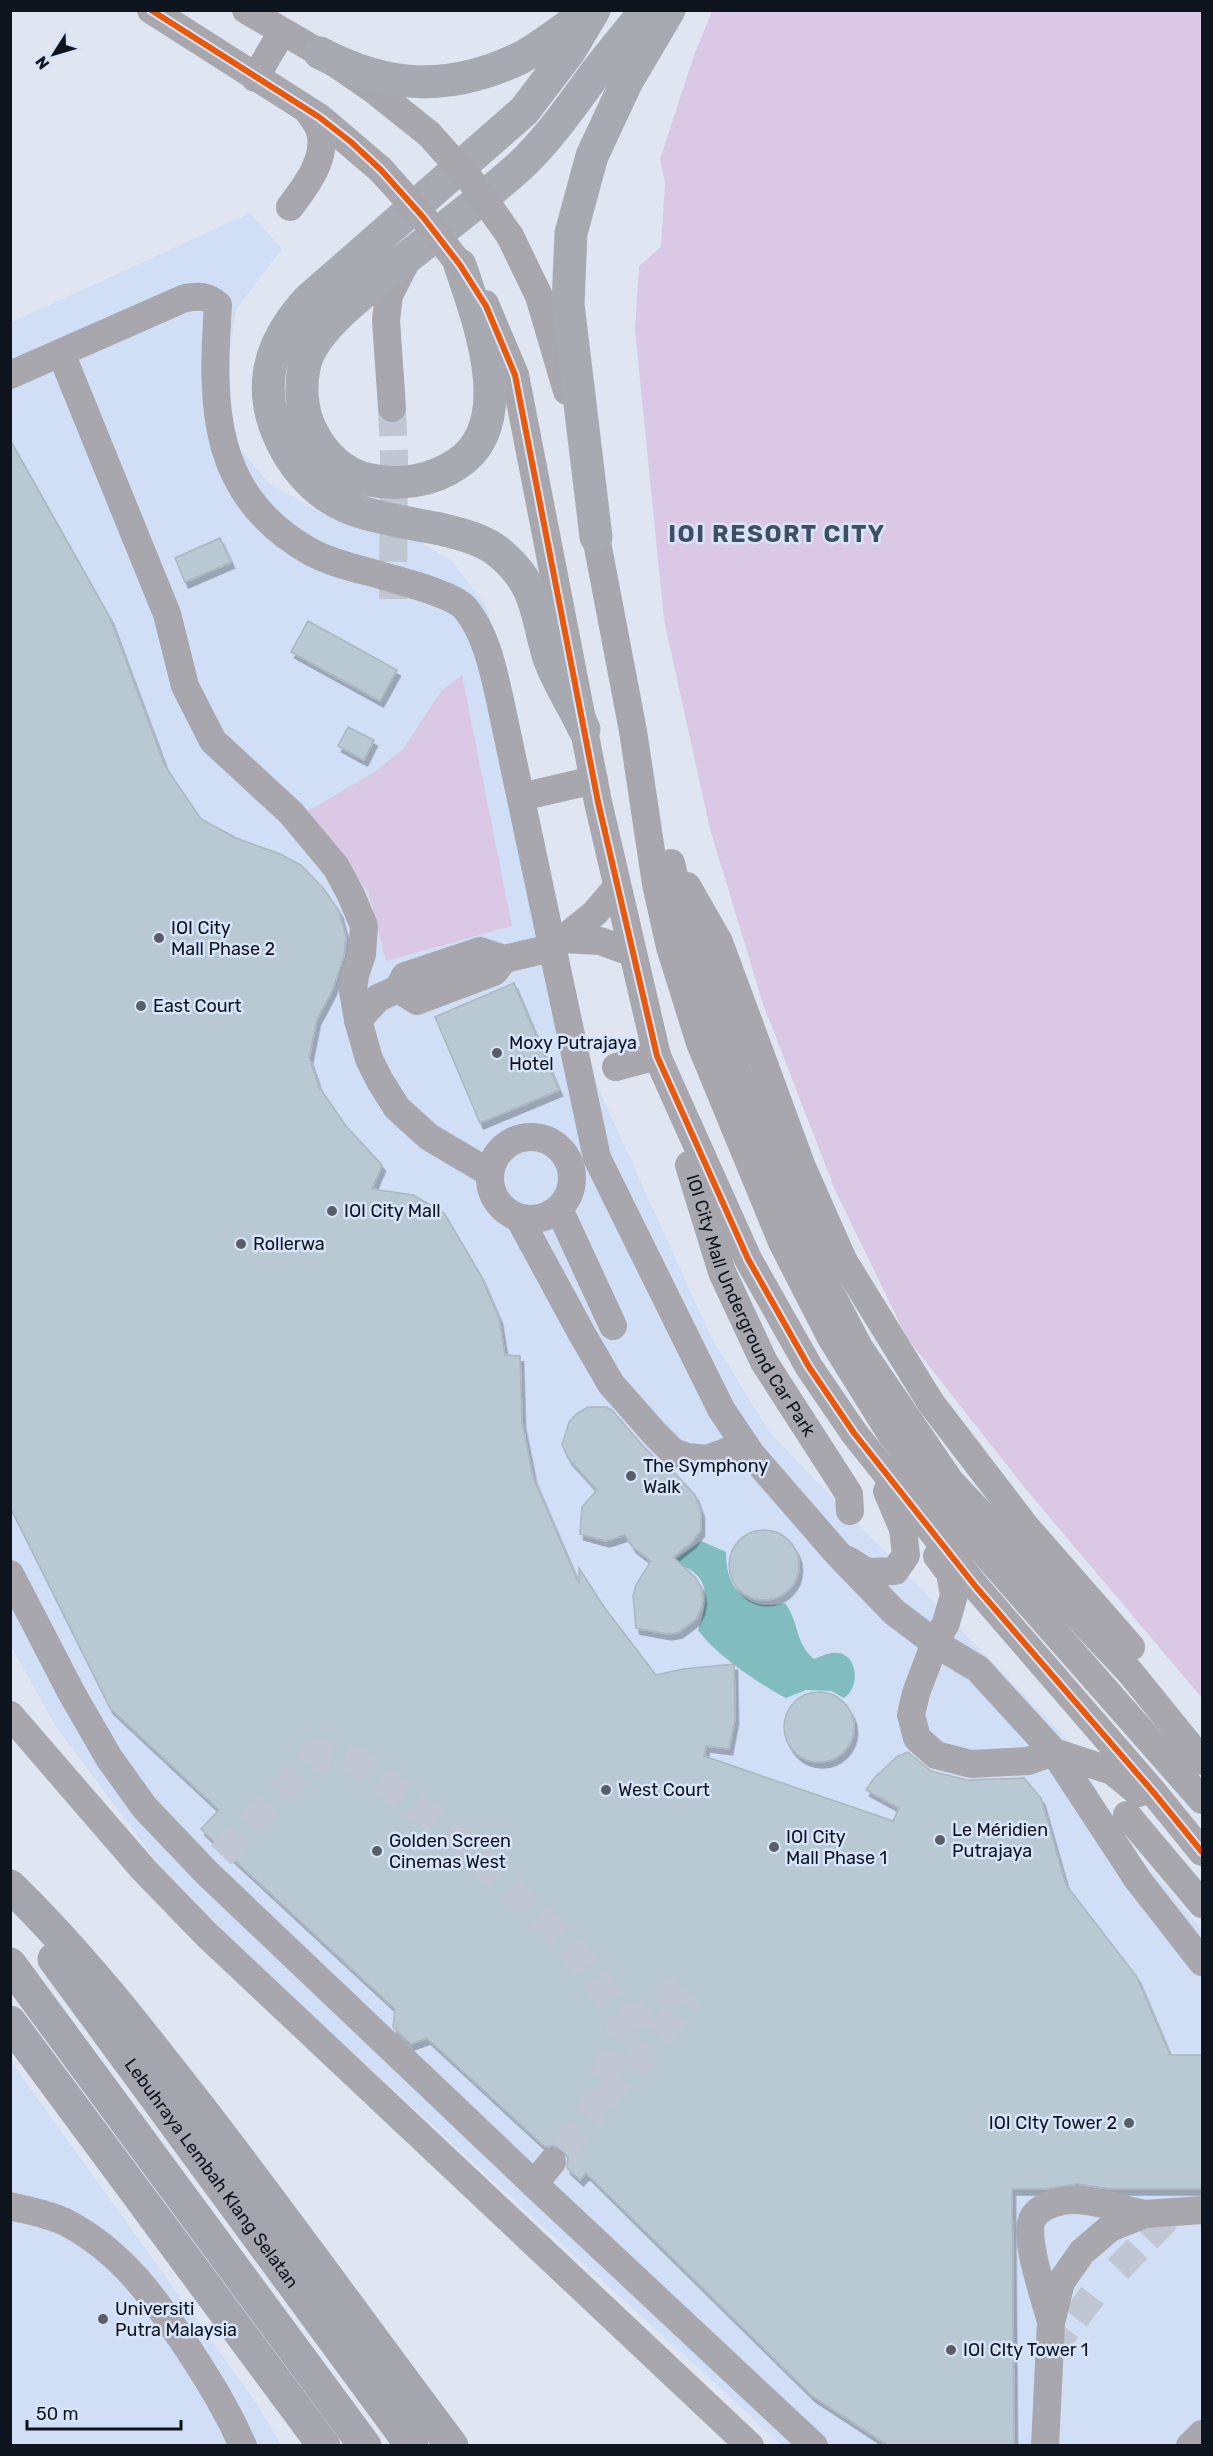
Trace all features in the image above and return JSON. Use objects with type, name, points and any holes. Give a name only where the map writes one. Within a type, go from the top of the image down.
[{"type":"highway","points":[[10,1886],[49,1923],[116,2001],[218,2131],[452,2445]]},
{"type":"highway","name":"Lebuhraya Lembah Klang Selatan","points":[[10,1899],[412,2445]]},
{"type":"highway","points":[[10,1964],[365,2445]]},
{"type":"highway","points":[[16,2039],[324,2445]]},
{"type":"main road","points":[[321,53],[347,67],[371,76],[420,83],[465,78],[517,60],[589,10]]},
{"type":"main road","points":[[584,729],[549,657],[536,601],[522,574],[501,553],[474,538],[351,509],[329,497],[290,460],[277,432],[268,402],[269,376],[275,348],[289,321],[308,300],[524,111],[569,52],[594,10]]},
{"type":"main road","points":[[460,265],[475,309],[488,364],[491,392],[488,416],[481,438],[466,459],[446,472],[421,480],[391,483],[368,480],[342,468],[321,450],[307,424],[301,392],[306,359],[327,327],[369,288],[536,150],[558,126],[646,10]]},
{"type":"main road","points":[[596,537],[568,304],[571,233],[592,156],[626,83],[669,10]]},
{"type":"street","points":[[151,10],[308,111],[351,142],[381,170],[423,217],[460,265],[486,306],[515,375],[616,887],[657,1056],[748,1259],[809,1367],[854,1433],[976,1587],[1197,1846]]},
{"type":"street","points":[[246,10],[321,53],[383,96],[429,134],[471,181],[510,236],[540,296],[559,357],[574,419],[633,731],[656,884],[670,947],[700,1043],[782,1242],[830,1336],[891,1434],[947,1510],[1203,1800]]},
{"type":"street","points":[[255,78],[282,32]]},
{"type":"street","points":[[290,207],[305,188],[322,149],[320,130],[308,111]]},
{"type":"street","points":[[392,408],[388,295],[409,256]]},
{"type":"street","points":[[10,375],[185,298],[203,296],[218,305],[214,380],[218,425],[227,459],[249,497],[273,527],[312,553],[439,594],[464,606],[480,632],[491,664],[521,797],[551,948],[600,1164],[721,1409],[745,1445],[838,1554],[894,1612],[935,1643],[978,1669],[1054,1752],[1124,1813],[1203,1904]]},
{"type":"street","points":[[61,353],[167,615],[185,686],[213,741],[291,813],[336,867],[351,895],[363,926],[362,954],[355,975],[353,991],[369,1059],[398,1108],[429,1137],[490,1173]]},
{"type":"street","points":[[633,731],[685,921],[737,1071],[819,1271],[860,1349],[950,1481],[1130,1672],[1203,1761]]},
{"type":"street","points":[[521,797],[594,780]]},
{"type":"street","points":[[669,856],[719,942],[802,1167],[843,1260],[931,1403],[1026,1527],[1104,1615],[1203,1733]]},
{"type":"street","points":[[616,887],[595,913],[563,939],[600,941],[631,952]]},
{"type":"street","points":[[358,1020],[378,998],[398,989],[417,1001],[494,972],[504,959],[551,948]]},
{"type":"street","points":[[616,1067],[657,1056]]},
{"type":"street","name":"IOI City Mall Underground Car Park","points":[[657,1056],[722,1272],[764,1362],[849,1494],[850,1511]]},
{"type":"street","points":[[524,1137],[537,1137],[560,1148],[568,1159],[572,1171],[572,1185],[567,1198],[553,1213],[533,1219],[519,1218],[506,1211],[496,1200],[491,1187],[490,1173],[493,1160],[511,1142],[524,1137]]},
{"type":"street","points":[[572,1171],[600,1164]]},
{"type":"street","points":[[553,1213],[606,1329]]},
{"type":"street","points":[[519,1218],[611,1384],[656,1435],[673,1452],[707,1460],[745,1445]]},
{"type":"street","points":[[854,1433],[893,1501],[950,1573],[954,1595],[946,1623],[935,1643],[916,1693],[911,1715],[917,1737],[936,1755],[970,1764],[1028,1761],[1054,1752],[1112,1771],[1124,1813],[1138,1881],[1203,1962]]},
{"type":"street","points":[[838,1554],[867,1572],[895,1571],[906,1555],[903,1529],[893,1501]]},
{"type":"street","points":[[10,1574],[71,1692],[109,1758],[145,1808],[214,1864],[543,2173],[814,2445]]},
{"type":"street","points":[[10,1715],[144,1870],[207,1935],[750,2445]]},
{"type":"street","points":[[1124,1813],[1197,1846]]},
{"type":"street","points":[[1051,2323],[1032,2244],[1031,2222],[1042,2208],[1060,2202],[1077,2200],[1144,2214],[1203,2210]]},
{"type":"street","points":[[10,2206],[44,2214],[67,2223],[118,2258],[157,2302],[225,2406],[243,2445]]},
{"type":"street","points":[[1044,2445],[1051,2323],[1061,2282],[1082,2252],[1110,2228],[1144,2214]]},
{"type":"street","points":[[1190,2445],[1203,2434]]},
{"type":"shaded area","points":[[712,11],[1202,11],[1202,1698],[1024,1487],[907,1338],[835,1190],[763,1004],[710,829],[664,620],[635,330],[639,266],[661,247],[665,183],[660,159],[694,55]]},
{"type":"shaded area","name":"IOI City Mall","points":[[250,213],[282,249],[236,309],[230,351],[229,398],[238,447],[270,484],[325,515],[406,534],[452,561],[487,607],[597,1085],[711,1337],[770,1433],[1072,1744],[1124,1840],[1202,1929],[1202,2445],[782,2445],[243,1952],[153,1857],[56,1727],[11,1646],[10,323]]},
{"type":"shaded area","points":[[462,675],[512,926],[386,961],[368,891],[303,814],[376,771],[404,748],[441,691]]},
{"type":"shaded area","points":[[701,1541],[726,1552],[730,1577],[734,1587],[741,1595],[760,1604],[785,1603],[793,1617],[803,1646],[814,1659],[833,1653],[847,1657],[852,1663],[855,1678],[850,1692],[844,1698],[831,1691],[806,1690],[786,1698],[739,1668],[706,1640],[698,1630],[705,1604],[703,1584],[690,1570],[664,1561],[677,1558]]},
{"type":"shaded area","name":"Universiti Putra Malaysia","points":[[10,2060],[257,2404],[281,2445],[11,2445]]},
{"type":"building","name":"IOI City Mall Phase 1","points":[[10,440],[110,618],[165,766],[201,819],[236,838],[280,854],[301,865],[323,888],[339,911],[346,936],[344,956],[332,991],[317,1019],[309,1058],[319,1087],[346,1126],[382,1165],[372,1189],[413,1195],[444,1213],[481,1276],[499,1318],[505,1355],[520,1356],[522,1422],[533,1477],[579,1584],[579,1568],[604,1607],[656,1675],[683,1669],[734,1664],[735,1719],[729,1749],[706,1746],[704,1756],[893,1821],[899,1808],[866,1790],[874,1778],[898,1756],[908,1752],[931,1771],[967,1780],[1024,1778],[1041,1798],[1066,1885],[1137,1977],[1170,2055],[1203,2055],[1203,2189],[1111,2189],[1077,2184],[1045,2189],[1012,2189],[1014,2445],[887,2445],[812,2396],[586,2173],[580,2180],[567,2168],[568,2157],[563,2150],[554,2146],[545,2147],[427,2038],[411,2044],[393,2027],[395,2009],[201,1829],[219,1810],[110,1708],[10,1507]]},
{"type":"building","points":[[220,538],[231,562],[185,582],[175,558]]},
{"type":"building","points":[[308,621],[397,670],[380,701],[291,652]]},
{"type":"building","points":[[348,727],[374,740],[364,760],[338,746]]},
{"type":"building","name":"Moxy Putrajaya Hotel","points":[[514,983],[559,1090],[480,1123],[435,1017]]},
{"type":"building","name":"The Symphony Walk","points":[[588,1407],[606,1407],[612,1410],[644,1447],[661,1464],[671,1469],[695,1495],[701,1512],[701,1530],[692,1542],[673,1557],[695,1577],[701,1587],[703,1598],[696,1619],[679,1632],[668,1634],[636,1628],[633,1596],[636,1585],[651,1561],[633,1547],[625,1535],[606,1541],[580,1534],[582,1507],[597,1490],[568,1458],[562,1445],[569,1422],[576,1414]]},
{"type":"building","name":"The Symphony Walk","points":[[764,1530],[783,1536],[793,1546],[799,1565],[793,1584],[783,1594],[764,1600],[745,1594],[735,1584],[729,1565],[735,1546],[745,1536]]},
{"type":"building","points":[[819,1692],[838,1698],[848,1708],[854,1727],[848,1746],[838,1756],[819,1762],[800,1756],[790,1746],[784,1727],[790,1708],[800,1698]]},
{"type":"tunnel","points":[[392,408],[393,599]]},
{"type":"tunnel","points":[[221,1855],[316,1754],[358,1762],[453,1835],[567,1943],[623,2018],[614,2053],[590,2117],[552,2162]]},
{"type":"tunnel","points":[[623,2018],[646,2014],[681,1986]]},
{"type":"tunnel","points":[[604,2100],[692,1996]]},
{"type":"tunnel","points":[[1118,2269],[1172,2213]]},
{"type":"tunnel","points":[[1050,2351],[1096,2291]]},
{"type":"cycle path","points":[[151,10],[319,117],[351,142],[381,170],[423,217],[460,265],[486,306],[515,375],[598,802],[657,1056],[748,1259],[809,1367],[854,1433],[976,1587],[1202,1852]]},
{"type":"place","name":"IOI City Mall Phase 2","points":[[159,938]]},
{"type":"place","name":"East Court","points":[[141,1006]]},
{"type":"place","name":"Moxy Putrajaya Hotel","points":[[497,1053]]},
{"type":"place","name":"IOI City Mall","points":[[332,1211]]},
{"type":"place","name":"Rollerwa","points":[[241,1244]]},
{"type":"place","name":"The Symphony Walk","points":[[631,1476]]},
{"type":"place","name":"West Court","points":[[606,1790]]},
{"type":"place","name":"Le Méridien Putrajaya","points":[[940,1840]]},
{"type":"place","name":"IOI City Mall Phase 1","points":[[774,1847]]},
{"type":"place","name":"Golden Screen Cinemas West","points":[[377,1851]]},
{"type":"place","name":"IOI CIty Tower 2","points":[[1129,2123]]},
{"type":"place","name":"Universiti Putra Malaysia","points":[[103,2319]]},
{"type":"place","name":"IOI CIty Tower 1","points":[[951,2350]]},
{"type":"district","name":"IOI RESORT CITY","points":[[777,534]]}]
